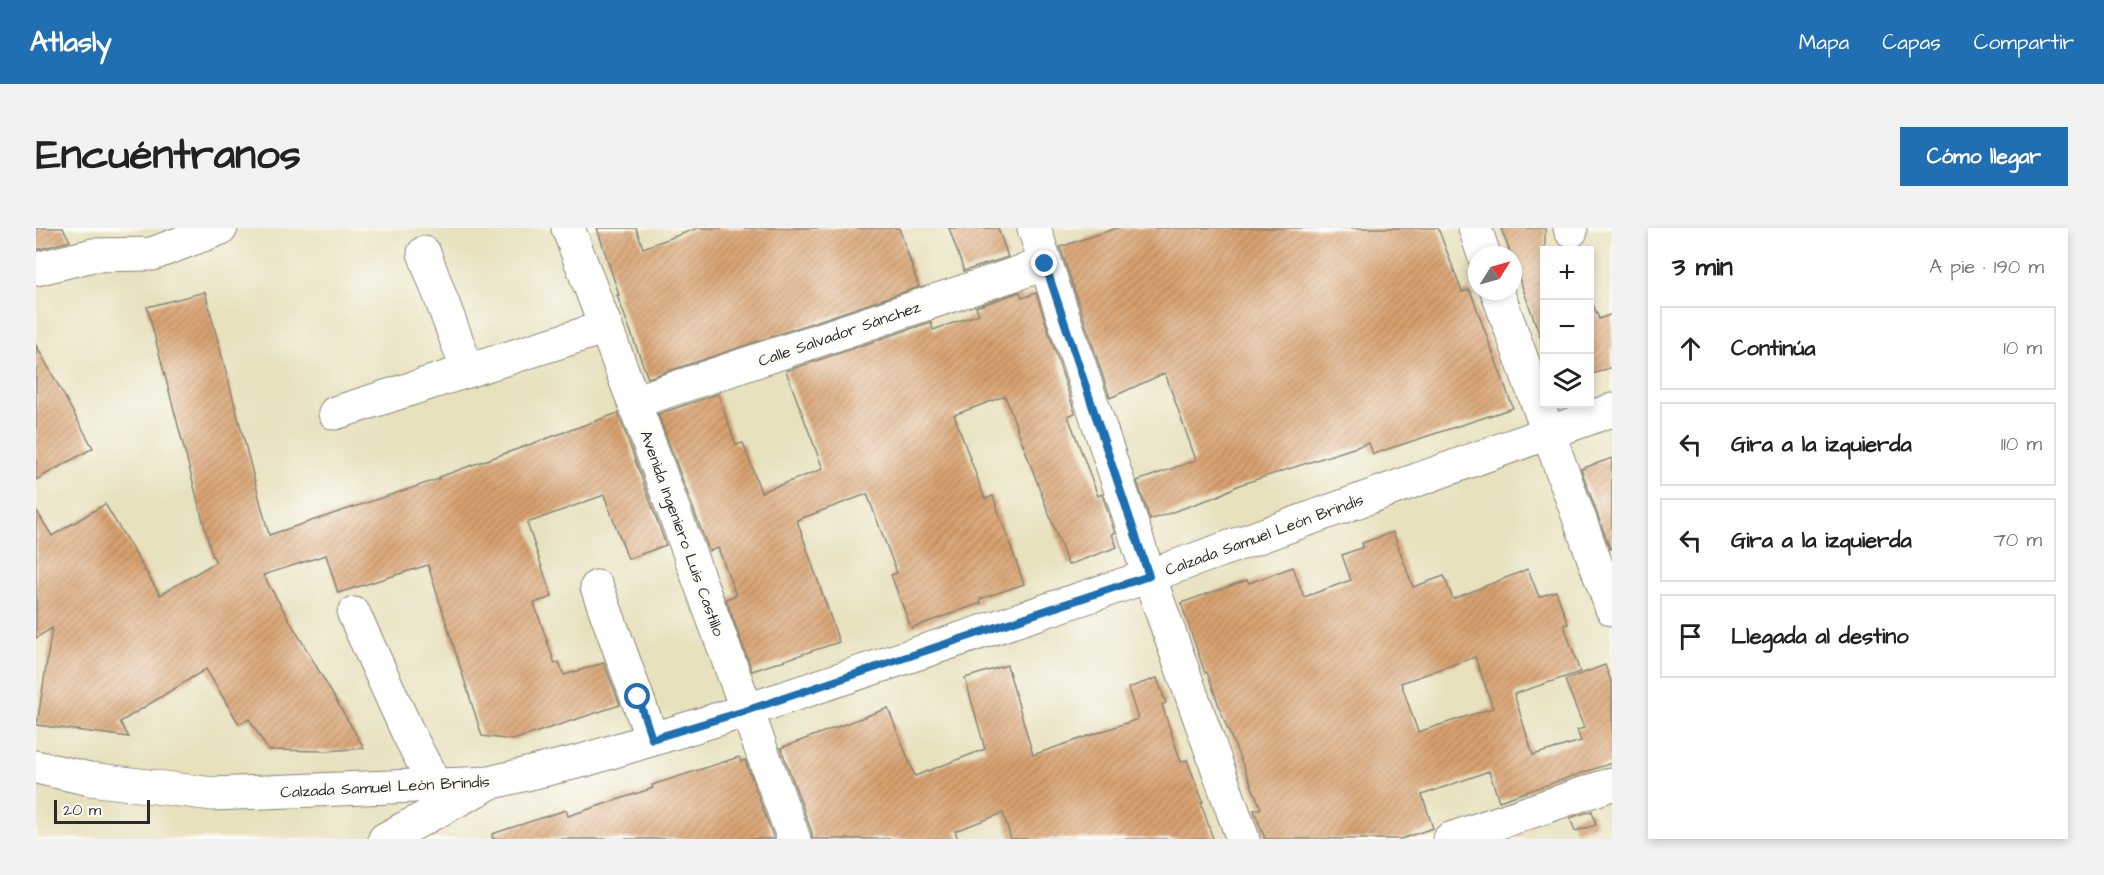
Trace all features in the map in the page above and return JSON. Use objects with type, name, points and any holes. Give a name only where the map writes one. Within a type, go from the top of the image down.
[{"type":"street","points":[[36,269],[93,255],[152,254],[222,228]]},
{"type":"street","name":"Avenida Ingeniero Luis Castillo","points":[[568,228],[794,839]]},
{"type":"street","points":[[1034,228],[1149,576],[1243,839]]},
{"type":"street","points":[[1475,228],[1481,246]]},
{"type":"street","points":[[424,253],[468,371]]},
{"type":"street","name":"Calle Salvador Sánchez","points":[[634,402],[1045,264]]},
{"type":"street","points":[[1500,300],[1612,609]]},
{"type":"street","points":[[335,413],[606,327]]},
{"type":"street","name":"Calzada Samuel León Brindis","points":[[36,767],[90,779],[213,794],[489,783],[585,760],[748,710],[1149,576],[1612,410]]},
{"type":"street","points":[[597,587],[652,739]]},
{"type":"street","points":[[354,614],[408,735],[435,785]]},
{"type":"street","points":[[385,839],[489,783]]},
{"type":"street","points":[[1450,839],[1612,784]]},
{"type":"building","points":[[36,228],[63,228],[70,241],[36,250]]},
{"type":"building","points":[[597,228],[636,228],[643,248],[698,228],[899,228],[919,287],[648,378],[617,295],[619,295]]},
{"type":"building","points":[[949,228],[998,228],[1008,257],[964,271]]},
{"type":"building","points":[[1117,228],[1438,228],[1462,292],[1468,290],[1468,300],[1474,300],[1513,408],[1373,454],[1369,443],[1239,485],[1218,496],[1150,520],[1137,481],[1196,460],[1165,373],[1110,398],[1060,247]]},
{"type":"building","points":[[1501,228],[1545,228],[1545,246],[1540,246],[1540,336],[1522,286],[1522,246],[1508,246]]},
{"type":"building","points":[[205,292],[269,535],[439,479],[439,477],[618,413],[666,545],[628,559],[604,495],[527,523],[552,597],[534,603],[555,664],[559,662],[564,675],[604,663],[620,705],[513,740],[482,736],[428,565],[338,593],[326,555],[263,575],[364,748],[327,751],[268,750],[249,719],[239,724],[206,669],[120,722],[129,737],[37,725],[52,628],[36,638],[36,510],[52,536],[105,504],[160,595],[216,562],[212,555],[147,307]]},
{"type":"building","points":[[1020,292],[1022,298],[1036,293],[1075,413],[1068,416],[1098,496],[1102,494],[1115,533],[1112,534],[1117,547],[1068,565],[1005,396],[954,415],[985,499],[993,496],[1024,584],[980,599],[981,603],[911,628],[891,575],[897,573],[867,494],[797,520],[839,642],[752,671],[726,599],[736,595],[718,548],[709,551],[658,414],[718,394],[736,445],[743,443],[761,492],[823,469],[786,371],[931,322],[933,330],[979,314],[976,307]]},
{"type":"building","points":[[1594,307],[1599,319],[1612,314],[1612,367],[1594,374]]},
{"type":"building","points":[[36,345],[93,448],[36,480]]},
{"type":"building","points":[[1612,458],[1612,548],[1610,549],[1581,469]]},
{"type":"building","points":[[1393,532],[1413,587],[1444,576],[1453,599],[1528,569],[1539,597],[1556,591],[1568,624],[1564,625],[1580,672],[1514,694],[1533,755],[1581,741],[1577,730],[1584,728],[1565,680],[1605,665],[1612,684],[1612,763],[1499,801],[1489,771],[1422,795],[1433,828],[1401,839],[1265,839],[1254,810],[1261,808],[1226,725],[1207,672],[1205,673],[1181,603],[1293,567],[1304,597],[1351,580],[1342,555],[1363,547],[1362,543]],"holes":[[[1475,657],[1493,708],[1418,732],[1401,683]]]},
{"type":"building","points":[[1007,665],[1033,755],[1138,719],[1128,688],[1157,678],[1166,703],[1162,705],[1181,762],[1187,760],[1203,802],[1201,803],[1213,839],[1011,839],[1003,813],[955,831],[958,839],[812,839],[812,833],[781,748],[888,708],[915,776],[985,749],[965,678]]},
{"type":"building","points":[[739,757],[741,762],[745,760],[774,839],[493,839],[492,834],[566,810],[568,816],[653,788],[652,785]]},
{"type":"building","points":[[1592,811],[1596,825],[1575,831],[1570,818]]},
{"type":"route","points":[[638,697],[652,739],[748,710],[1149,576],[1045,264]]}]
